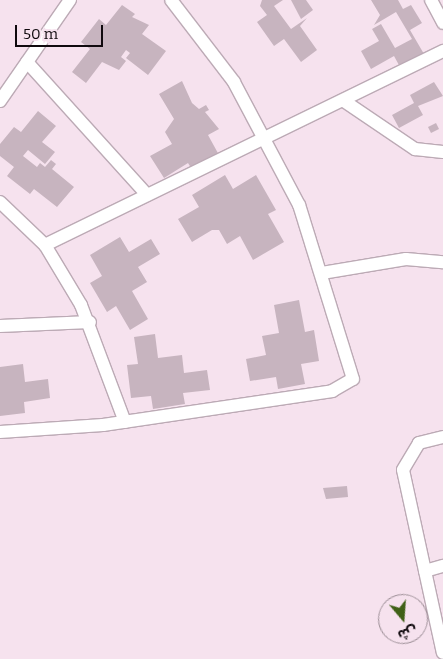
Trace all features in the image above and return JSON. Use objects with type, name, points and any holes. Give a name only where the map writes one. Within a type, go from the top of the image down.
[{"type":"street","points":[[0,101],[69,0]]},
{"type":"street","points":[[0,432],[125,422],[332,391],[349,384],[353,370],[299,205],[265,137],[234,82],[171,0]]},
{"type":"street","points":[[430,0],[443,23]]},
{"type":"street","points":[[45,245],[265,137],[344,101],[443,51]]},
{"type":"street","points":[[27,62],[147,195]]},
{"type":"street","points":[[344,101],[415,149],[443,152]]},
{"type":"street","points":[[0,202],[45,245],[90,322],[125,422]]},
{"type":"street","points":[[322,273],[406,259],[443,262]]},
{"type":"street","points":[[0,326],[90,322]]},
{"type":"street","points":[[443,436],[419,443],[403,470],[443,653]]},
{"type":"street","points":[[426,571],[443,566]]},
{"type":"building","points":[[262,0],[283,0],[274,6],[291,29],[307,18],[300,26],[317,50],[301,62],[284,39],[274,46],[257,22],[267,15],[260,6]]},
{"type":"building","points":[[291,0],[306,0],[313,10],[301,19]]},
{"type":"building","points":[[371,0],[398,0],[403,9],[411,5],[422,23],[410,30],[424,54],[400,67],[394,56],[371,69],[361,51],[379,41],[372,29],[381,24],[395,48],[412,39],[396,12],[374,25],[380,15]]},
{"type":"building","points":[[122,5],[135,14],[132,17],[149,25],[142,34],[166,51],[148,75],[126,58],[130,53],[126,50],[121,57],[126,61],[119,70],[102,62],[86,83],[72,72],[90,49],[81,42],[99,19],[106,25]]},
{"type":"building","points":[[182,81],[192,103],[199,109],[206,105],[209,110],[205,112],[219,129],[208,135],[219,155],[193,171],[188,163],[164,178],[150,156],[172,144],[165,132],[174,119],[159,94]]},
{"type":"building","points":[[434,82],[443,96],[418,106],[423,115],[399,128],[392,115],[414,103],[410,95]]},
{"type":"building","points":[[38,111],[56,126],[42,142],[55,152],[45,164],[28,150],[23,156],[37,167],[40,163],[45,167],[51,160],[56,164],[52,169],[74,187],[57,207],[34,189],[30,194],[7,176],[14,167],[0,156],[0,144],[14,127],[21,132]]},
{"type":"building","points":[[436,123],[439,129],[431,133],[428,127]]},
{"type":"building","points":[[225,175],[233,189],[256,175],[276,210],[268,214],[284,242],[253,260],[240,236],[227,244],[219,230],[212,230],[192,242],[178,219],[199,207],[192,195]]},
{"type":"building","points":[[120,237],[129,252],[151,239],[160,254],[138,267],[147,282],[132,291],[148,319],[130,330],[116,306],[107,312],[90,283],[102,276],[90,255]]},
{"type":"building","points":[[299,300],[305,332],[314,330],[319,361],[301,364],[305,384],[278,389],[276,377],[250,381],[246,359],[266,355],[262,336],[279,333],[274,305]]},
{"type":"building","points":[[155,334],[158,358],[182,355],[184,373],[207,370],[210,390],[183,393],[185,404],[153,409],[151,396],[131,398],[127,365],[138,364],[134,337]]},
{"type":"building","points":[[23,364],[25,382],[48,379],[50,398],[24,402],[25,413],[0,416],[0,367]]},
{"type":"building","points":[[347,486],[348,497],[326,499],[323,488]]}]
